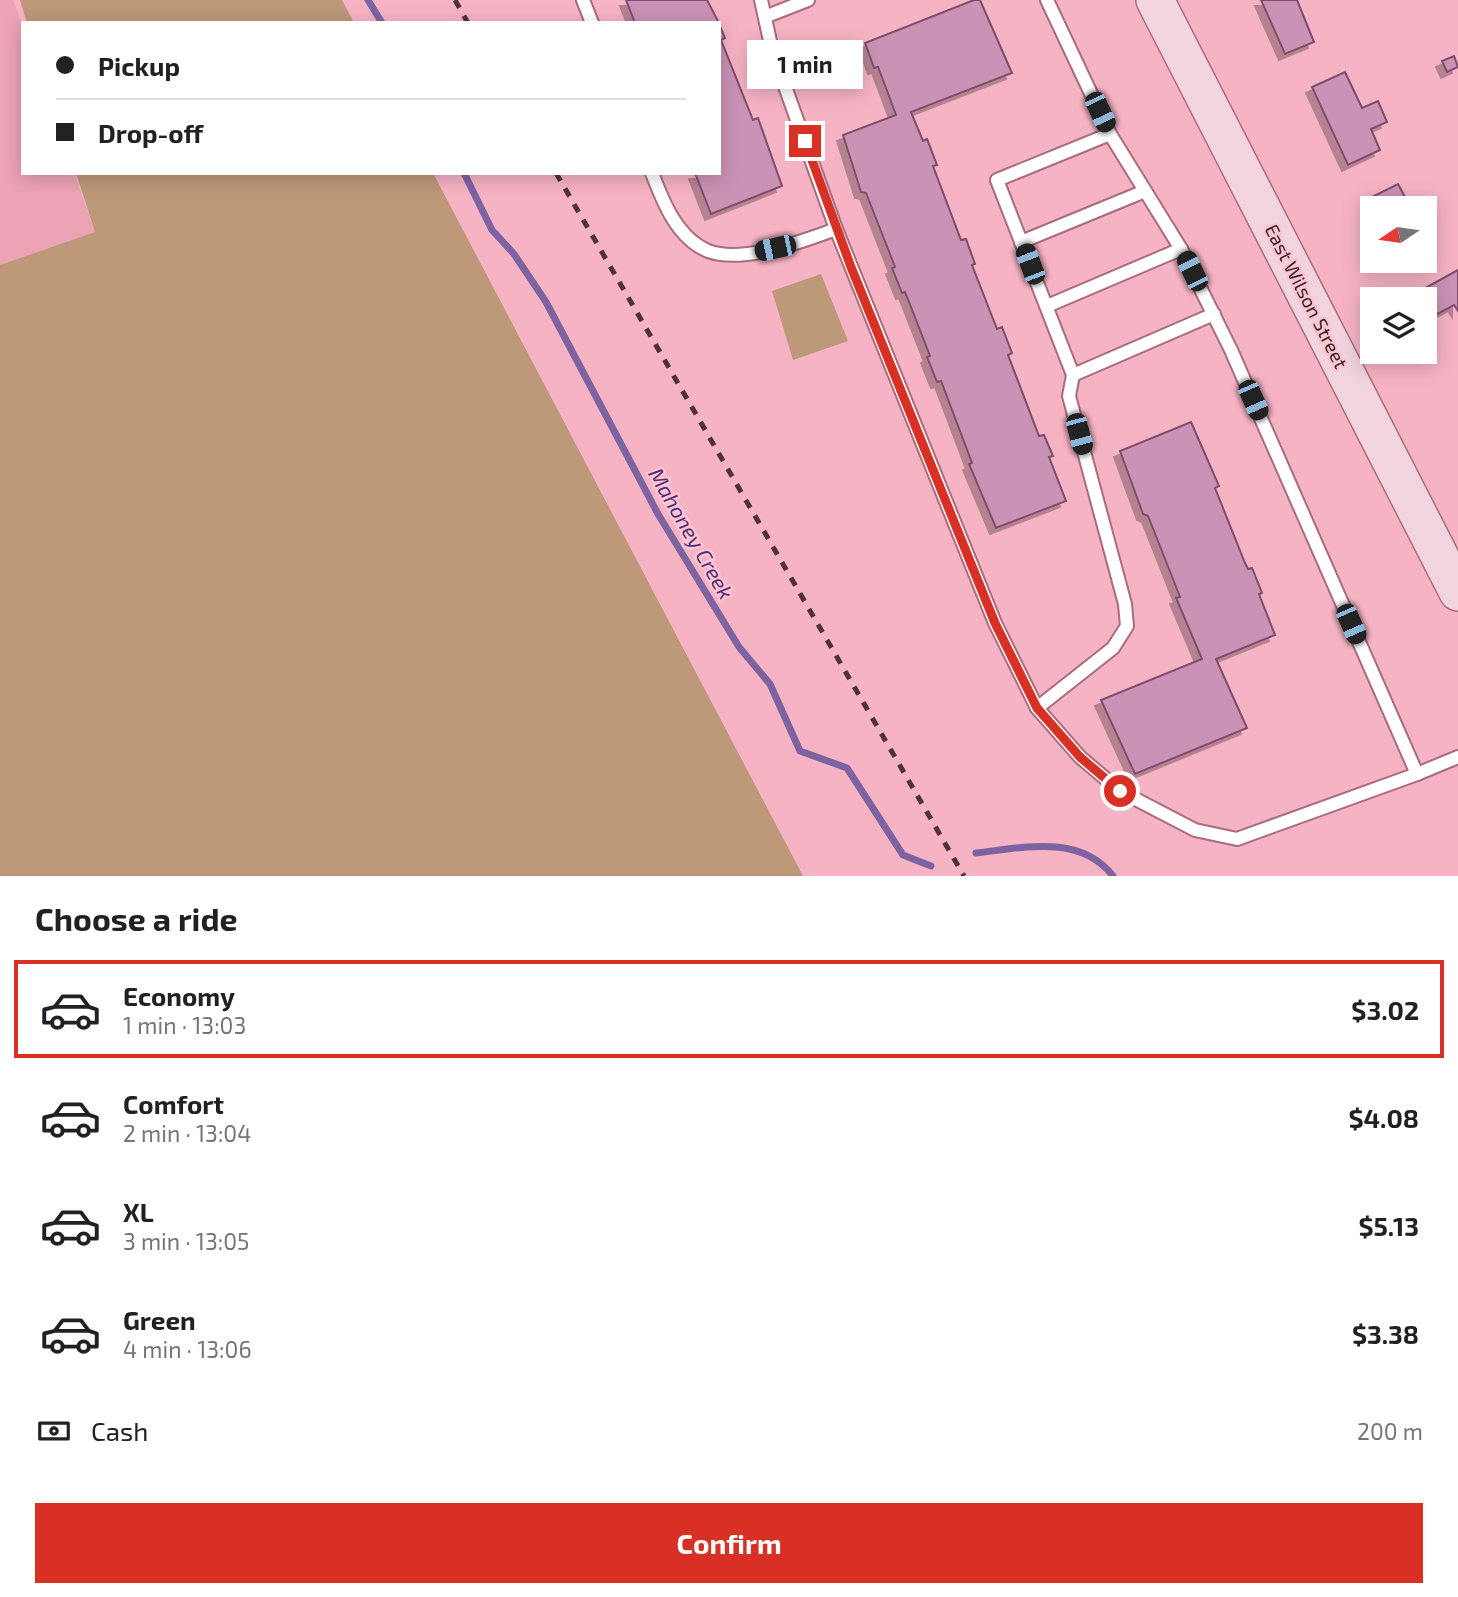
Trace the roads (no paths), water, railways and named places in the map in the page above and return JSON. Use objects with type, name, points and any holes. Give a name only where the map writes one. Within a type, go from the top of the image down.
[{"type":"street","name":"East Wilson Street","points":[[1155,0],[1458,592]]},
{"type":"lane","points":[[583,0],[591,21]]},
{"type":"lane","points":[[761,0],[772,50],[836,229],[990,610],[1037,708],[1080,757],[1120,791],[1195,830],[1237,839],[1458,757]]},
{"type":"lane","points":[[766,16],[808,0]]},
{"type":"lane","points":[[1047,0],[1110,134],[1181,249],[1214,314],[1417,774]]},
{"type":"lane","points":[[1037,708],[1113,648],[1126,625],[1125,604],[1069,396],[1073,375],[997,180],[1110,134]]},
{"type":"lane","points":[[653,175],[668,212],[681,230],[709,251],[754,252],[796,244],[836,229]]},
{"type":"lane","points":[[1021,242],[1145,191]]},
{"type":"lane","points":[[1047,306],[1181,249]]},
{"type":"lane","points":[[1073,375],[1214,314]]},
{"type":"waterway","name":"Mahoney Creek","points":[[368,0],[381,21]]},
{"type":"waterway","name":"Mahoney Creek","points":[[465,175],[492,230],[514,254],[546,302],[658,514],[739,647],[770,684],[800,751],[847,768],[903,855],[931,866]]},
{"type":"waterway","name":"Mahoney Creek","points":[[976,853],[1049,846],[1067,849],[1100,862],[1113,876]]},
{"type":"railway","points":[[455,0],[467,21]]},
{"type":"railway","points":[[557,175],[964,876]]}]
